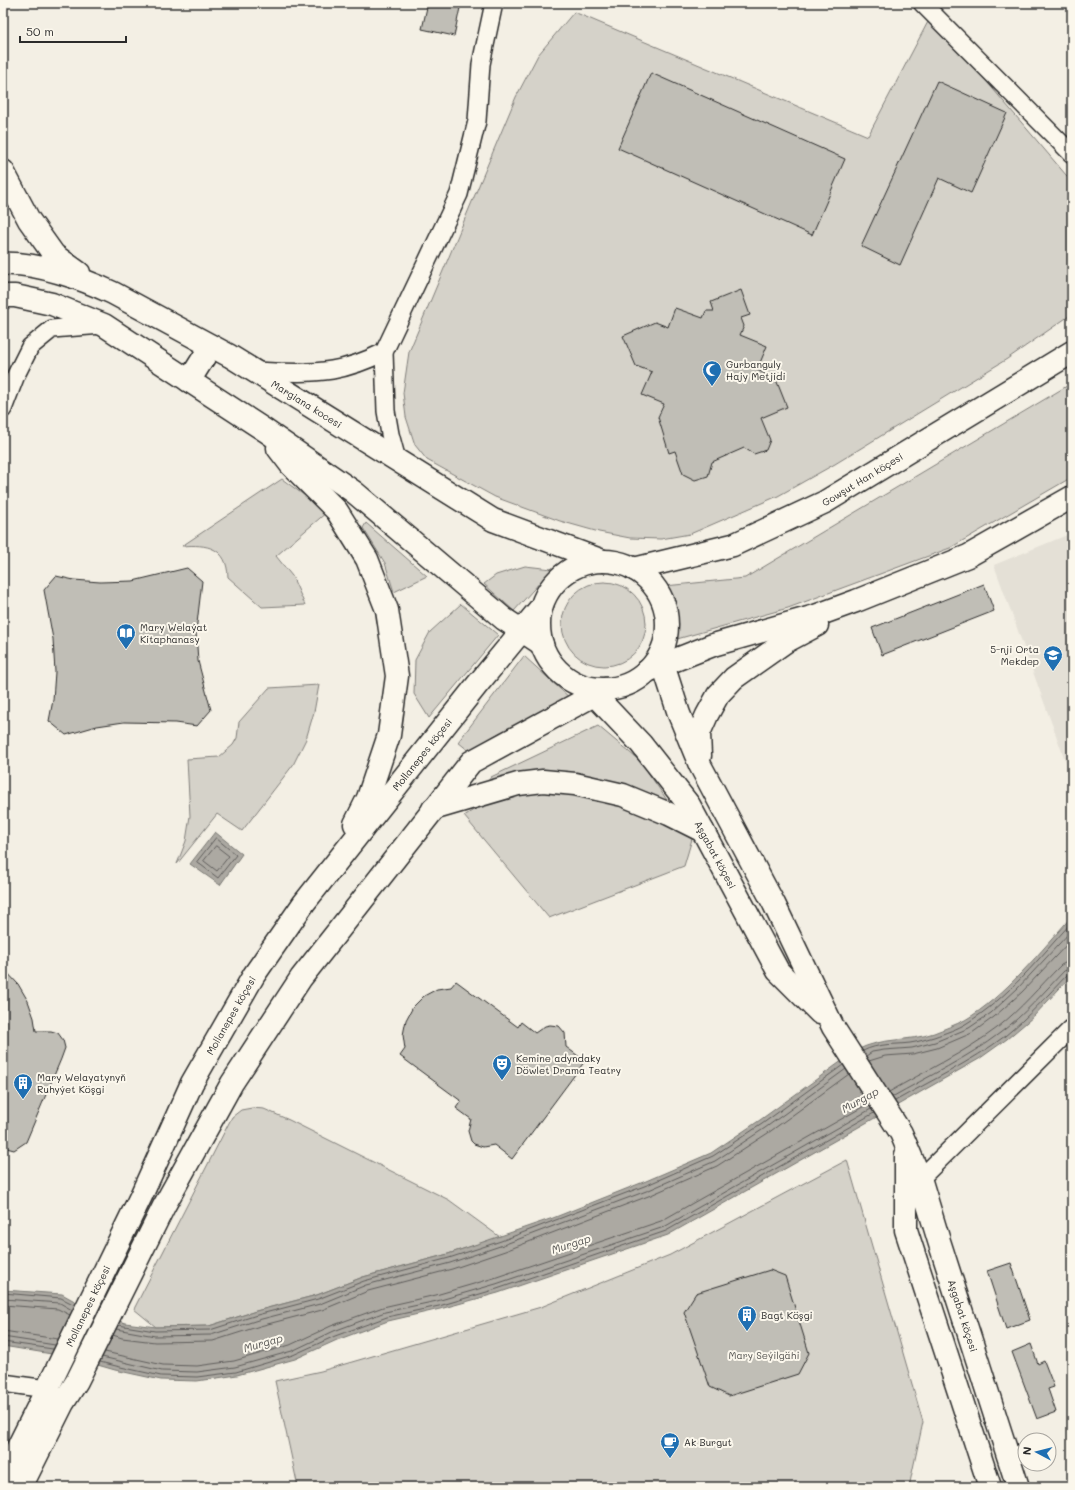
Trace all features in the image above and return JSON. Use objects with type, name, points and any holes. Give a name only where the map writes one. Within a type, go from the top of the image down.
[{"type":"main road","points":[[3,171],[29,220],[54,255],[95,284]]},
{"type":"main road","name":"Margiana kocesi","points":[[3,264],[43,268],[95,284],[211,346],[254,371],[493,520],[603,561]]},
{"type":"main road","points":[[3,296],[15,296],[52,304],[104,325],[266,431],[354,492],[504,619],[542,644]]},
{"type":"main road","points":[[189,381],[211,346]]},
{"type":"main road","name":"Gowşut Han köçesi","points":[[634,569],[733,545],[825,502],[1072,352]]},
{"type":"main road","points":[[266,431],[291,465],[337,510],[367,559],[387,610],[397,676],[389,735],[368,798],[337,863]]},
{"type":"main road","points":[[21,1487],[128,1281],[164,1206],[232,1083],[301,978],[433,808],[471,762],[596,691],[622,686],[636,680],[657,664],[713,645],[815,616],[968,556],[1072,497]]},
{"type":"main road","points":[[596,691],[572,682],[559,672],[548,659],[542,644],[539,625],[542,606],[551,588],[565,573],[583,564],[603,561],[619,563],[634,569],[650,581],[661,598],[667,616],[666,636],[657,664]]},
{"type":"main road","points":[[700,765],[699,733],[718,695],[734,678],[785,642],[856,601]]},
{"type":"main road","name":"Mollanepes köçesi","points":[[3,1477],[100,1280],[192,1083],[254,975],[304,903],[542,606]]},
{"type":"main road","name":"Aşgabat köçesi","points":[[657,664],[700,765],[774,904],[833,1027]]},
{"type":"main road","name":"Aşgabat köçesi","points":[[596,691],[689,804],[778,971],[833,1027],[847,1046],[903,1139],[913,1186],[939,1241],[1018,1487]]},
{"type":"main road","points":[[433,808],[518,784],[542,781],[575,784],[623,795],[669,814],[703,831]]},
{"type":"main road","name":"Aşgabat köçesi","points":[[913,1186],[906,1230],[990,1487]]},
{"type":"main road","points":[[140,1196],[164,1206]]},
{"type":"street","points":[[397,460],[386,411],[384,352],[459,194],[477,121],[481,64],[494,3]]},
{"type":"street","points":[[922,3],[1072,154]]},
{"type":"street","points":[[3,409],[16,375],[30,347],[52,329],[104,325]]},
{"type":"street","points":[[254,371],[300,372],[332,370],[364,361],[384,352]]},
{"type":"street","points":[[913,1186],[1072,1028]]},
{"type":"street","points":[[3,1383],[52,1380]]},
{"type":"shaded area","name":"5-nji Orta Mekdep","points":[[1072,533],[1072,779],[994,565]]},
{"type":"green space","points":[[574,12],[868,136],[931,16],[1072,182],[1072,314],[1007,359],[835,464],[778,496],[690,534],[661,539],[630,538],[599,532],[560,521],[495,497],[427,460],[415,445],[406,417],[403,393],[409,352],[516,97],[538,55]]},
{"type":"green space","points":[[1072,383],[1072,477],[950,548],[788,608],[677,639],[676,605],[665,586],[745,578]]},
{"type":"green space","points":[[282,479],[327,512],[276,556],[292,576],[305,605],[262,607],[228,577],[227,567],[220,553],[207,547],[182,546]]},
{"type":"green space","points":[[366,523],[427,576],[394,592],[385,563],[363,528]]},
{"type":"green space","points":[[525,566],[552,569],[514,611],[484,584],[496,575]]},
{"type":"green space","points":[[604,582],[612,583],[627,589],[639,601],[645,616],[645,632],[639,647],[627,659],[612,665],[604,666],[596,665],[581,659],[569,647],[563,632],[562,624],[563,616],[569,601],[581,589],[596,583]]},
{"type":"green space","points":[[461,604],[498,635],[429,718],[414,694],[415,660],[430,632]]},
{"type":"green space","points":[[524,656],[571,699],[499,733],[469,751],[458,742]]},
{"type":"green space","points":[[319,685],[314,712],[306,739],[293,765],[242,831],[217,814],[177,864],[186,841],[190,816],[187,759],[219,757],[233,745],[237,738],[239,722],[269,688]]},
{"type":"green space","points":[[598,726],[641,762],[671,806],[623,783],[594,778],[482,789],[491,777]]},
{"type":"green space","points":[[580,790],[636,807],[692,839],[684,866],[549,918],[464,816],[491,799],[531,793]]},
{"type":"green space","points":[[252,1108],[264,1109],[289,1120],[449,1200],[500,1237],[448,1254],[363,1277],[317,1295],[256,1311],[209,1326],[156,1327],[134,1309],[232,1117],[241,1110]]},
{"type":"green space","name":"Mary Seýilgähi","points":[[847,1160],[923,1422],[909,1487],[298,1487],[275,1381],[321,1371],[541,1307],[670,1255]]},
{"type":"water","points":[[215,832],[242,854],[220,885],[190,864]]},
{"type":"water","name":"Murgap","points":[[1072,916],[1072,975],[1033,1017],[1007,1039],[979,1059],[668,1235],[498,1293],[388,1321],[337,1340],[295,1359],[237,1375],[197,1381],[161,1380],[115,1370],[70,1357],[3,1346],[3,1290],[62,1294],[98,1314],[125,1323],[156,1327],[209,1326],[256,1311],[317,1295],[363,1277],[448,1254],[553,1218],[646,1181],[711,1153],[760,1120],[857,1050],[885,1041],[924,1036],[965,1020],[979,1011],[1008,986]]},
{"type":"building","points":[[428,3],[461,3],[454,36],[422,29]]},
{"type":"building","points":[[651,73],[845,159],[812,235],[618,148]]},
{"type":"building","points":[[937,81],[1007,113],[971,193],[939,178],[900,265],[861,246]]},
{"type":"building","name":"Gurbanguly Hajy Metjidi","points":[[741,290],[750,315],[741,318],[744,326],[740,335],[767,346],[757,370],[764,373],[767,380],[775,377],[787,407],[761,418],[770,440],[766,450],[754,454],[744,448],[712,462],[708,476],[695,480],[683,474],[675,451],[669,453],[658,417],[664,404],[642,395],[652,372],[636,366],[623,336],[655,322],[668,327],[675,308],[703,318],[706,311],[714,311],[711,302]]},
{"type":"building","name":"Mary Welaýat Kitaphanasy","points":[[187,568],[202,581],[196,632],[198,661],[211,710],[197,726],[176,723],[124,722],[97,726],[66,735],[49,721],[53,700],[55,672],[53,639],[44,590],[56,576],[74,580],[100,582],[133,581]]},
{"type":"building","points":[[984,584],[994,611],[882,655],[872,628]]},
{"type":"building","name":"Mary Welayatynyň Ruhyýet Köşgi","points":[[3,968],[18,984],[28,1001],[34,1018],[36,1031],[51,1031],[58,1033],[63,1040],[65,1048],[26,1142],[14,1150],[3,1147]]},
{"type":"building","name":"Kemine adyndaky Döwlet Drama Teatry","points":[[456,981],[518,1027],[521,1022],[535,1033],[545,1026],[559,1026],[565,1033],[566,1047],[585,1061],[512,1159],[494,1145],[483,1147],[474,1144],[471,1141],[468,1131],[471,1119],[456,1108],[461,1101],[400,1056],[405,1049],[403,1035],[406,1020],[413,1007],[424,996],[437,989],[451,987]]},
{"type":"building","points":[[1011,1263],[1030,1320],[1006,1329],[987,1271]]},
{"type":"building","name":"Bagt Köşgi","points":[[770,1270],[785,1276],[809,1353],[798,1374],[729,1396],[710,1387],[684,1312],[696,1293]]},
{"type":"building","points":[[1031,1344],[1038,1364],[1044,1361],[1054,1387],[1048,1389],[1056,1412],[1037,1419],[1012,1352]]},
{"type":"place","name":"Gurbanguly Hajy Metjidi","points":[[712,387]]},
{"type":"place","name":"Mary Welaýat Kitaphanasy","points":[[126,650]]},
{"type":"place","name":"5-nji Orta Mekdep","points":[[1053,672]]},
{"type":"place","name":"Kemine adyndaky Döwlet Drama Teatry","points":[[502,1081]]},
{"type":"place","name":"Mary Welayatynyň Ruhyýet Köşgi","points":[[23,1100]]},
{"type":"place","name":"Bagt Köşgi","points":[[747,1332]]},
{"type":"place","name":"Ak Burgut","points":[[670,1459]]}]
